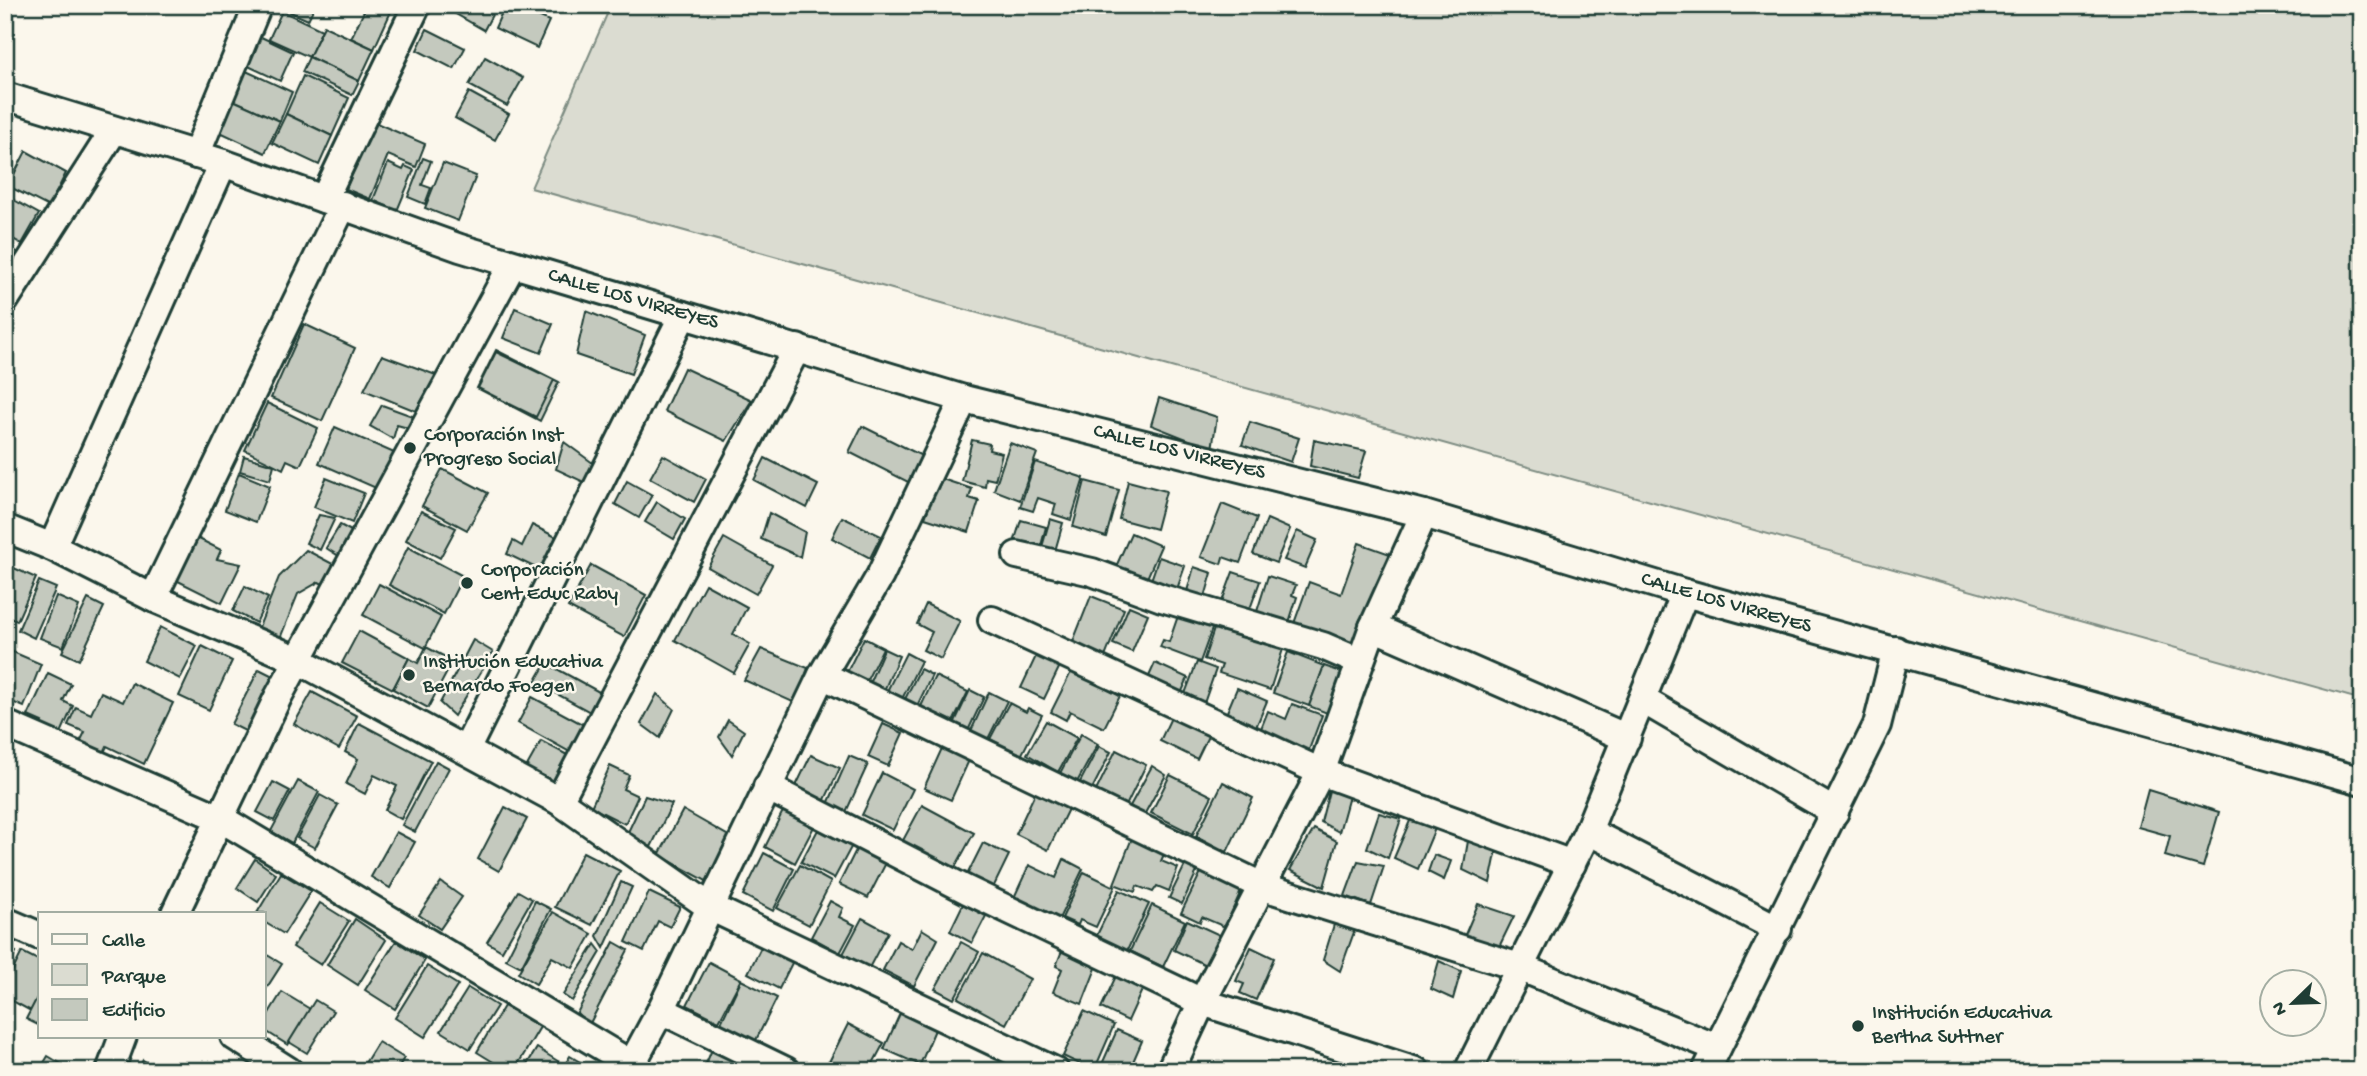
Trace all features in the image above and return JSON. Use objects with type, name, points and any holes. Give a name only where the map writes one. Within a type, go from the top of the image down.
[{"type":"street","points":[[153,598],[334,202],[417,5]]},
{"type":"street","points":[[196,155],[256,6]]},
{"type":"street","name":"CALLE LOS VIRREYES","points":[[5,96],[223,163],[512,265],[964,399],[1424,514],[1685,593],[2362,781]]},
{"type":"street","points":[[5,300],[114,130]]},
{"type":"street","points":[[52,547],[223,163]]},
{"type":"street","points":[[175,912],[298,660],[512,265]]},
{"type":"street","points":[[466,750],[683,315]]},
{"type":"street","points":[[559,801],[797,348]]},
{"type":"street","points":[[5,724],[220,818],[630,1068],[662,1010],[822,674],[880,576],[964,399]]},
{"type":"street","points":[[1170,1071],[1202,1002],[1264,887],[1321,772],[1373,627],[1424,514]]},
{"type":"street","points":[[5,528],[52,547],[153,598],[298,660],[559,801],[710,907],[1055,1071]]},
{"type":"street","points":[[1017,555],[1092,572],[1162,598],[1323,646],[1360,662]]},
{"type":"street","points":[[1468,1071],[1588,831],[1685,593]]},
{"type":"street","points":[[992,621],[1321,772],[1572,864]]},
{"type":"street","points":[[1373,627],[1627,738]]},
{"type":"street","points":[[822,674],[1264,887],[1519,967],[1711,1059],[1778,929],[1877,725],[1896,650]]},
{"type":"street","points":[[1643,700],[1835,812]]},
{"type":"street","points":[[767,787],[967,890],[1202,1002],[1416,1071]]},
{"type":"street","points":[[1588,831],[1778,929]]},
{"type":"street","points":[[5,921],[38,935]]},
{"type":"street","points":[[662,1010],[786,1071]]},
{"type":"street","points":[[110,1071],[122,1038]]},
{"type":"street","points":[[237,1038],[289,1071]]},
{"type":"green space","points":[[611,5],[2362,5],[2362,700],[531,188]]},
{"type":"building","points":[[275,5],[315,5],[308,20]]},
{"type":"building","points":[[367,5],[394,5],[374,49],[351,38]]},
{"type":"building","points":[[440,5],[489,5],[495,9],[484,30]]},
{"type":"building","points":[[505,5],[515,5],[549,21],[537,48],[495,28]]},
{"type":"building","points":[[531,5],[555,5],[550,15]]},
{"type":"building","points":[[282,11],[322,30],[309,57],[269,39]]},
{"type":"building","points":[[324,26],[374,49],[359,81],[309,57]]},
{"type":"building","points":[[427,29],[465,48],[454,69],[417,50]]},
{"type":"building","points":[[259,36],[293,52],[280,81],[246,65]]},
{"type":"building","points":[[309,57],[359,81],[352,95],[302,72]]},
{"type":"building","points":[[485,57],[523,78],[507,106],[469,85]]},
{"type":"building","points":[[246,71],[292,92],[280,121],[233,100]]},
{"type":"building","points":[[303,76],[349,98],[332,136],[286,114]]},
{"type":"building","points":[[469,92],[509,114],[495,140],[455,118]]},
{"type":"building","points":[[233,100],[280,121],[265,153],[218,131]]},
{"type":"building","points":[[286,114],[332,136],[319,165],[272,143]]},
{"type":"building","points":[[374,122],[425,144],[416,167],[388,155],[370,199],[346,189]]},
{"type":"building","points":[[26,151],[66,173],[49,207],[8,186]]},
{"type":"building","points":[[423,158],[431,161],[422,185],[431,188],[425,204],[408,197]]},
{"type":"building","points":[[388,163],[403,170],[405,166],[414,170],[397,211],[373,200]]},
{"type":"building","points":[[443,163],[476,176],[458,221],[425,208]]},
{"type":"building","points":[[5,195],[39,214],[22,244],[5,235]]},
{"type":"building","points":[[5,245],[19,253],[6,275],[5,274]]},
{"type":"building","points":[[515,308],[553,324],[541,353],[503,338]]},
{"type":"building","points":[[586,311],[645,335],[631,374],[576,355]]},
{"type":"building","points":[[304,324],[355,348],[322,421],[271,398]]},
{"type":"building","points":[[496,350],[559,382],[540,421],[477,388]]},
{"type":"building","points":[[496,352],[554,380],[536,417],[478,388]]},
{"type":"building","points":[[382,355],[436,375],[416,411],[364,390]]},
{"type":"building","points":[[684,368],[752,400],[726,441],[664,411]]},
{"type":"building","points":[[1159,398],[1217,417],[1212,449],[1151,425]]},
{"type":"building","points":[[267,403],[318,428],[300,466],[287,460],[283,469],[245,450]]},
{"type":"building","points":[[382,405],[415,417],[408,428],[397,425],[393,439],[370,426]]},
{"type":"building","points":[[1250,422],[1299,438],[1291,462],[1242,445]]},
{"type":"building","points":[[862,426],[926,458],[912,484],[849,452]]},
{"type":"building","points":[[335,427],[401,456],[385,492],[319,463]]},
{"type":"building","points":[[972,440],[990,444],[989,450],[1002,453],[995,480],[986,478],[985,487],[962,481]]},
{"type":"building","points":[[1314,440],[1366,451],[1358,478],[1310,466]]},
{"type":"building","points":[[564,442],[597,466],[590,485],[556,469]]},
{"type":"building","points":[[1010,443],[1037,453],[1020,500],[994,490]]},
{"type":"building","points":[[663,455],[706,479],[694,502],[650,478]]},
{"type":"building","points":[[244,456],[274,465],[270,480],[240,471]]},
{"type":"building","points":[[765,458],[818,485],[807,508],[754,480]]},
{"type":"building","points":[[1035,462],[1084,478],[1071,520],[1053,514],[1056,504],[1038,498],[1033,511],[1020,507]]},
{"type":"building","points":[[442,469],[488,493],[467,530],[422,506]]},
{"type":"building","points":[[239,473],[270,486],[256,522],[225,510]]},
{"type":"building","points":[[326,478],[364,493],[352,523],[314,507]]},
{"type":"building","points":[[939,478],[972,489],[969,498],[979,501],[969,532],[925,518]]},
{"type":"building","points":[[627,481],[652,495],[639,518],[615,504]]},
{"type":"building","points":[[1085,481],[1119,490],[1106,537],[1073,527]]},
{"type":"building","points":[[1128,481],[1166,491],[1156,529],[1119,519]]},
{"type":"building","points":[[657,502],[685,519],[674,539],[645,522]]},
{"type":"building","points":[[1222,504],[1257,518],[1240,563],[1223,557],[1221,564],[1201,557]]},
{"type":"building","points":[[421,511],[456,528],[440,558],[406,540]]},
{"type":"building","points":[[769,513],[805,532],[800,557],[761,539]]},
{"type":"building","points":[[319,515],[335,518],[320,550],[306,543]]},
{"type":"building","points":[[842,517],[881,536],[870,558],[832,538]]},
{"type":"building","points":[[1050,519],[1063,523],[1053,558],[1040,554]]},
{"type":"building","points":[[1267,519],[1290,529],[1276,563],[1253,554]]},
{"type":"building","points":[[1021,520],[1046,527],[1039,553],[1013,546]]},
{"type":"building","points":[[340,525],[353,532],[339,556],[326,548]]},
{"type":"building","points":[[532,525],[562,540],[546,573],[507,554],[513,541],[522,546]]},
{"type":"building","points":[[1297,531],[1317,540],[1305,568],[1284,560]]},
{"type":"building","points":[[1131,533],[1161,546],[1144,585],[1114,571]]},
{"type":"building","points":[[197,538],[221,550],[217,559],[241,564],[222,603],[176,580]]},
{"type":"building","points":[[724,538],[772,565],[756,594],[708,567]]},
{"type":"building","points":[[1359,543],[1393,555],[1359,653],[1292,629],[1309,582],[1341,594]]},
{"type":"building","points":[[408,547],[463,576],[444,614],[389,585]]},
{"type":"building","points":[[306,550],[344,570],[334,590],[319,582],[298,594],[279,641],[257,632],[279,577]]},
{"type":"building","points":[[1159,557],[1185,566],[1176,592],[1150,583]]},
{"type":"building","points":[[5,564],[36,578],[17,621],[5,616]]},
{"type":"building","points":[[591,565],[646,595],[624,637],[568,607]]},
{"type":"building","points":[[1194,567],[1212,573],[1203,604],[1185,598]]},
{"type":"building","points":[[1233,572],[1260,581],[1247,617],[1220,607]]},
{"type":"building","points":[[1268,576],[1296,585],[1292,595],[1297,597],[1286,632],[1254,621]]},
{"type":"building","points":[[39,581],[56,588],[34,638],[18,630]]},
{"type":"building","points":[[379,584],[441,617],[425,648],[363,615]]},
{"type":"building","points":[[705,584],[747,607],[733,634],[750,644],[734,673],[675,640]]},
{"type":"building","points":[[245,586],[268,598],[256,623],[233,611]]},
{"type":"building","points":[[56,596],[79,606],[63,647],[40,638]]},
{"type":"building","points":[[1091,596],[1124,609],[1105,657],[1072,644]]},
{"type":"building","points":[[88,599],[104,607],[79,660],[62,652]]},
{"type":"building","points":[[926,604],[960,621],[941,659],[923,650],[932,632],[917,624]]},
{"type":"building","points":[[1129,606],[1148,614],[1132,652],[1113,644]]},
{"type":"building","points":[[1179,613],[1213,626],[1200,662],[1160,647],[1163,640],[1169,642]]},
{"type":"building","points":[[1216,623],[1284,646],[1270,690],[1219,673],[1222,665],[1204,659]]},
{"type":"building","points":[[160,627],[197,646],[180,679],[144,661]]},
{"type":"building","points":[[359,631],[409,658],[393,689],[342,663]]},
{"type":"building","points":[[864,638],[883,648],[862,690],[843,680]]},
{"type":"building","points":[[473,640],[493,652],[454,716],[440,703]]},
{"type":"building","points":[[202,646],[232,661],[209,710],[179,696]]},
{"type":"building","points":[[426,647],[453,661],[428,708],[393,689],[409,658],[418,663]]},
{"type":"building","points":[[6,649],[41,664],[24,707],[5,699]]},
{"type":"building","points":[[761,649],[808,668],[795,703],[744,680]]},
{"type":"building","points":[[884,649],[899,656],[883,693],[868,686]]},
{"type":"building","points":[[1288,652],[1324,666],[1309,706],[1273,693]]},
{"type":"building","points":[[906,653],[921,661],[901,701],[886,693]]},
{"type":"building","points":[[1037,654],[1060,666],[1044,699],[1021,688]]},
{"type":"building","points":[[1197,662],[1216,669],[1203,706],[1183,699]]},
{"type":"building","points":[[546,663],[601,693],[590,712],[535,682]]},
{"type":"building","points":[[1155,663],[1188,678],[1179,698],[1146,683]]},
{"type":"building","points":[[1324,666],[1350,675],[1335,716],[1309,706]]},
{"type":"building","points":[[259,669],[279,679],[251,734],[231,724]]},
{"type":"building","points":[[920,669],[932,675],[916,708],[904,701]]},
{"type":"building","points":[[1072,670],[1120,696],[1104,728],[1070,711],[1066,720],[1051,712]]},
{"type":"building","points":[[48,673],[71,684],[63,701],[73,706],[59,738],[39,729],[42,722],[28,716]]},
{"type":"building","points":[[935,676],[968,692],[950,728],[918,713]]},
{"type":"building","points":[[132,683],[173,703],[144,764],[107,746],[101,759],[77,748],[85,732],[68,725],[76,707],[91,714],[101,692],[123,702]]},
{"type":"building","points":[[1237,688],[1267,701],[1254,732],[1224,719]]},
{"type":"building","points":[[970,690],[984,697],[966,735],[952,728]]},
{"type":"building","points":[[312,692],[357,716],[339,749],[294,724]]},
{"type":"building","points":[[989,692],[1007,701],[987,741],[970,733]]},
{"type":"building","points":[[657,694],[674,709],[660,738],[641,724]]},
{"type":"building","points":[[532,697],[584,725],[570,752],[518,723]]},
{"type":"building","points":[[1009,703],[1026,712],[1028,708],[1042,715],[1021,756],[990,739]]},
{"type":"building","points":[[1292,704],[1322,715],[1307,755],[1258,736],[1268,711],[1286,719]]},
{"type":"building","points":[[1174,711],[1211,730],[1197,759],[1160,741]]},
{"type":"building","points":[[728,720],[744,731],[732,755],[719,737]]},
{"type":"building","points":[[1046,721],[1077,738],[1058,772],[1027,754]]},
{"type":"building","points":[[359,723],[431,761],[401,819],[385,810],[397,786],[374,775],[365,794],[346,784],[358,759],[345,752]]},
{"type":"building","points":[[883,724],[903,733],[888,766],[868,757]]},
{"type":"building","points":[[1081,734],[1098,744],[1076,784],[1059,775]]},
{"type":"building","points":[[541,741],[571,757],[553,790],[523,773]]},
{"type":"building","points":[[943,746],[970,758],[951,800],[924,788]]},
{"type":"building","points":[[1099,746],[1111,752],[1090,793],[1078,786]]},
{"type":"building","points":[[1116,750],[1146,765],[1125,808],[1095,793]]},
{"type":"building","points":[[811,755],[840,768],[823,804],[794,790]]},
{"type":"building","points":[[849,756],[868,764],[846,812],[828,804]]},
{"type":"building","points":[[436,761],[449,768],[415,832],[402,825]]},
{"type":"building","points":[[610,766],[629,775],[623,789],[638,796],[625,824],[591,807]]},
{"type":"building","points":[[1152,766],[1166,775],[1144,815],[1130,806]]},
{"type":"building","points":[[882,773],[913,789],[893,830],[862,815]]},
{"type":"building","points":[[1170,775],[1212,796],[1193,834],[1151,813]]},
{"type":"building","points":[[298,781],[319,792],[292,843],[271,831]]},
{"type":"building","points":[[273,782],[290,791],[274,821],[257,812]]},
{"type":"building","points":[[1223,782],[1253,798],[1227,852],[1196,836]]},
{"type":"building","points":[[1331,783],[1351,789],[1339,832],[1321,822]]},
{"type":"building","points":[[2148,790],[2219,812],[2203,867],[2165,856],[2170,836],[2138,827]]},
{"type":"building","points":[[1036,791],[1069,807],[1048,850],[1016,834]]},
{"type":"building","points":[[320,795],[338,805],[315,848],[297,838]]},
{"type":"building","points":[[645,796],[672,804],[651,847],[627,834]]},
{"type":"building","points":[[786,805],[817,821],[795,863],[765,847]]},
{"type":"building","points":[[922,805],[974,833],[952,873],[901,844]]},
{"type":"building","points":[[505,807],[527,819],[499,871],[478,859]]},
{"type":"building","points":[[683,810],[732,838],[708,882],[659,855]]},
{"type":"building","points":[[1379,813],[1401,819],[1388,858],[1367,848]]},
{"type":"building","points":[[1412,816],[1436,826],[1418,869],[1394,858]]},
{"type":"building","points":[[822,822],[855,840],[834,879],[801,862]]},
{"type":"building","points":[[1314,829],[1337,841],[1324,887],[1290,870]]},
{"type":"building","points":[[396,832],[415,842],[390,888],[371,877]]},
{"type":"building","points":[[1132,838],[1165,852],[1161,861],[1178,868],[1169,891],[1157,886],[1153,892],[1137,886],[1135,892],[1114,884]]},
{"type":"building","points":[[1468,841],[1497,849],[1490,883],[1463,870]]},
{"type":"building","points":[[983,843],[1009,855],[992,890],[966,877]]},
{"type":"building","points":[[859,844],[888,859],[868,898],[839,884]]},
{"type":"building","points":[[583,852],[620,871],[592,925],[555,907]]},
{"type":"building","points":[[764,853],[794,869],[773,911],[743,895]]},
{"type":"building","points":[[1434,855],[1451,861],[1444,880],[1428,872]]},
{"type":"building","points":[[255,859],[276,874],[258,902],[237,888]]},
{"type":"building","points":[[1064,859],[1083,869],[1057,923],[1012,902],[1029,865],[1056,878]]},
{"type":"building","points":[[1187,861],[1199,867],[1182,904],[1169,898]]},
{"type":"building","points":[[1358,861],[1384,866],[1371,905],[1345,896]]},
{"type":"building","points":[[800,865],[831,882],[809,925],[777,908]]},
{"type":"building","points":[[1202,870],[1242,889],[1225,927],[1202,917],[1200,922],[1181,913]]},
{"type":"building","points":[[1084,872],[1115,887],[1096,927],[1080,920],[1078,925],[1062,918]]},
{"type":"building","points":[[281,873],[311,891],[284,934],[266,923],[266,912],[258,912]]},
{"type":"building","points":[[441,882],[462,897],[440,929],[419,915]]},
{"type":"building","points":[[621,882],[632,887],[604,948],[597,936]]},
{"type":"building","points":[[1119,890],[1149,904],[1126,953],[1095,939]]},
{"type":"building","points":[[518,891],[532,899],[502,951],[487,942]]},
{"type":"building","points":[[649,892],[680,907],[670,927],[658,921],[644,951],[626,942]]},
{"type":"building","points":[[535,901],[551,909],[521,967],[506,959]]},
{"type":"building","points":[[830,901],[843,908],[839,917],[855,925],[840,953],[811,937]]},
{"type":"building","points":[[320,903],[349,921],[321,965],[293,947]]},
{"type":"building","points":[[963,904],[986,916],[972,943],[950,931]]},
{"type":"building","points":[[1478,904],[1514,916],[1498,949],[1464,937]]},
{"type":"building","points":[[1152,905],[1185,921],[1163,967],[1130,951]]},
{"type":"building","points":[[553,912],[592,934],[573,968],[552,957],[536,984],[518,973]]},
{"type":"building","points":[[862,918],[888,932],[869,968],[843,954]]},
{"type":"building","points":[[1336,918],[1358,921],[1340,971],[1323,960]]},
{"type":"building","points":[[355,919],[386,940],[358,985],[327,965]]},
{"type":"building","points":[[1187,920],[1224,937],[1210,967],[1174,950]]},
{"type":"building","points":[[922,929],[938,939],[914,986],[883,970],[898,941],[912,949]]},
{"type":"building","points":[[396,941],[425,960],[395,1009],[365,990]]},
{"type":"building","points":[[764,941],[795,957],[779,989],[748,973]]},
{"type":"building","points":[[614,942],[628,950],[589,1025],[577,1013]]},
{"type":"building","points":[[961,942],[979,952],[954,999],[935,989]]},
{"type":"building","points":[[595,944],[601,952],[572,1001],[563,995]]},
{"type":"building","points":[[5,947],[16,952],[5,976]]},
{"type":"building","points":[[1251,947],[1274,958],[1256,1000],[1240,993],[1244,984],[1236,981]]},
{"type":"building","points":[[1063,948],[1098,963],[1082,1004],[1053,992],[1062,969],[1056,966]]},
{"type":"building","points":[[22,952],[38,960],[38,996],[31,1011],[5,997],[5,986]]},
{"type":"building","points":[[983,953],[1030,979],[1006,1024],[958,998]]},
{"type":"building","points":[[266,954],[282,964],[266,989]]},
{"type":"building","points":[[1439,961],[1461,971],[1453,999],[1431,989]]},
{"type":"building","points":[[709,962],[741,979],[719,1021],[687,1005]]},
{"type":"building","points":[[427,966],[458,985],[425,1037],[395,1018]]},
{"type":"building","points":[[1116,976],[1143,988],[1128,1021],[1101,1008]]},
{"type":"building","points":[[741,980],[777,998],[755,1042],[720,1025]]},
{"type":"building","points":[[468,988],[497,1006],[470,1049],[441,1031]]},
{"type":"building","points":[[282,992],[310,1009],[288,1045],[266,1031],[266,1018]]},
{"type":"building","points":[[38,996],[38,1025],[26,1019]]},
{"type":"building","points":[[315,1000],[333,1011],[307,1053],[289,1042]]},
{"type":"building","points":[[504,1006],[540,1027],[514,1071],[508,1071],[477,1052]]},
{"type":"building","points":[[902,1009],[937,1025],[920,1065],[884,1049]]},
{"type":"building","points":[[1084,1011],[1114,1025],[1094,1071],[1063,1056]]},
{"type":"building","points":[[848,1024],[884,1043],[869,1071],[835,1071],[827,1066]]},
{"type":"building","points":[[1117,1030],[1142,1041],[1129,1071],[1099,1071]]},
{"type":"building","points":[[378,1042],[404,1058],[396,1071],[360,1071]]},
{"type":"building","points":[[715,1042],[744,1055],[737,1071],[703,1071]]},
{"type":"building","points":[[537,1048],[564,1065],[561,1071],[523,1071]]},
{"type":"building","points":[[48,1056],[73,1071],[39,1071]]},
{"type":"building","points":[[570,1056],[595,1071],[561,1071]]},
{"type":"building","points":[[143,1060],[162,1071],[137,1071]]},
{"type":"place","name":"Corporación Inst Progreso Social","points":[[410,448]]},
{"type":"place","name":"Corporación Cent Educ Raby","points":[[467,583]]},
{"type":"place","name":"Institución Educativa Bernardo Foegen","points":[[409,675]]},
{"type":"place","name":"Institución Educativa Bertha Suttner","points":[[1858,1026]]}]
